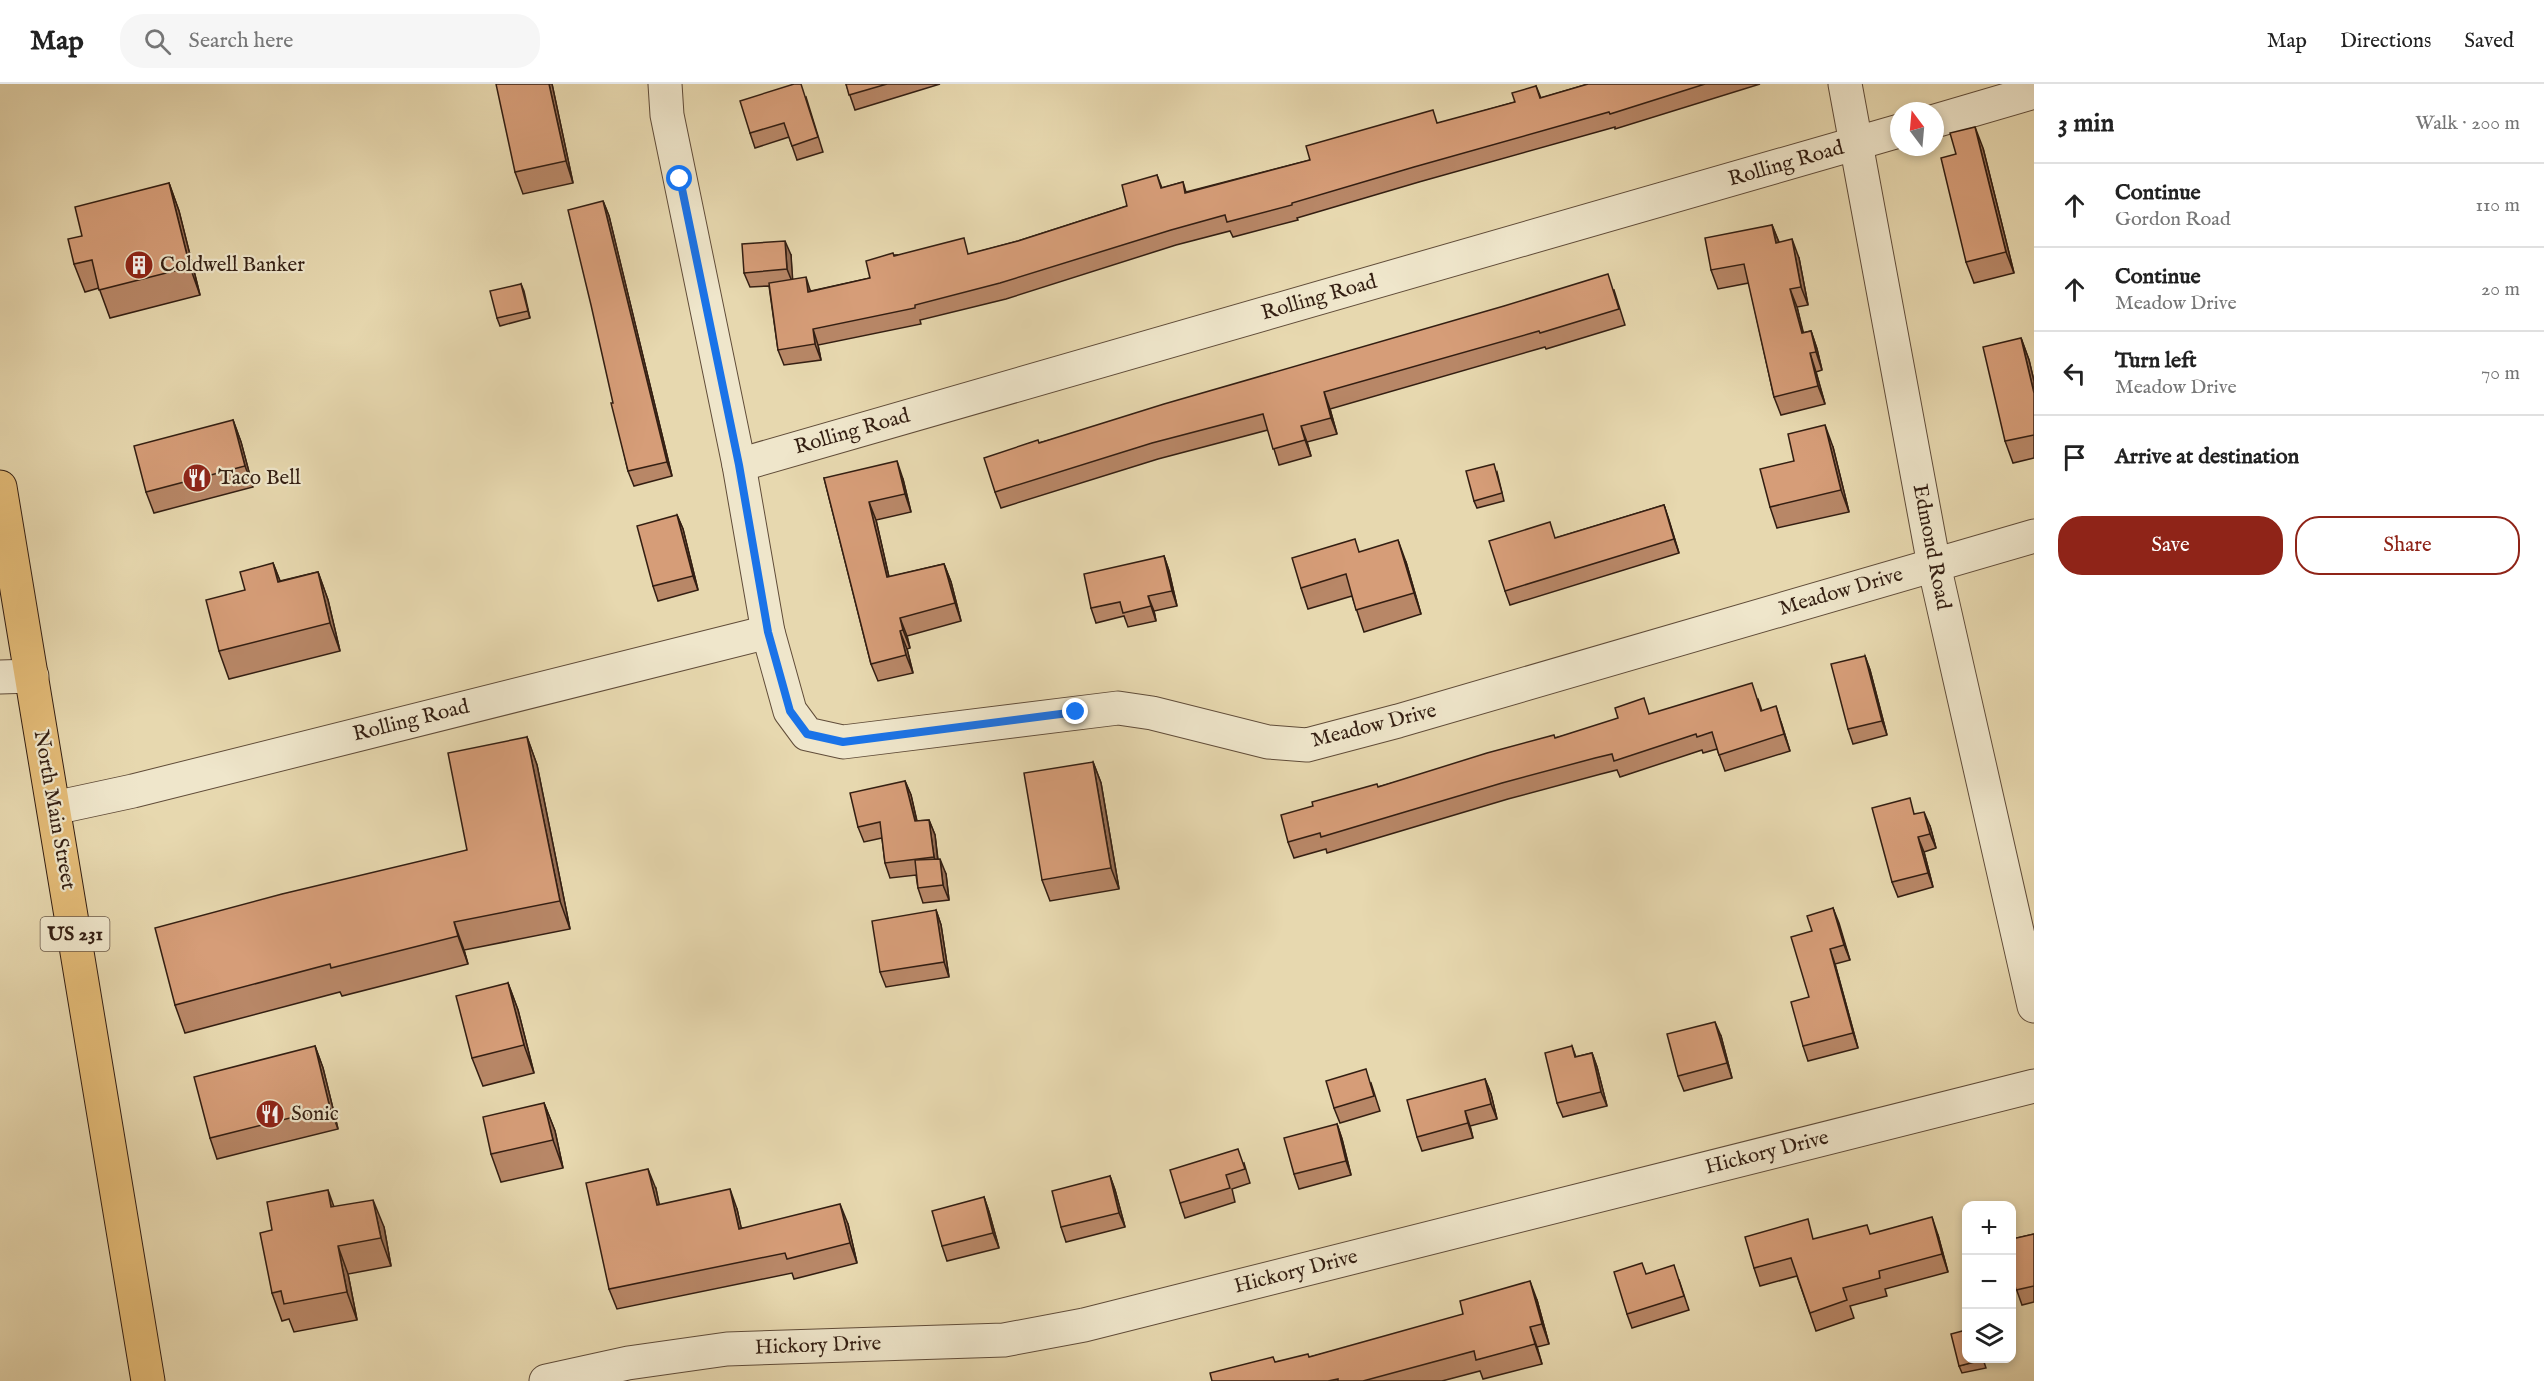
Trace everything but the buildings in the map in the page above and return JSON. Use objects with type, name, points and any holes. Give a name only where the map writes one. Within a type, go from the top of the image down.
[{"type":"highway","name":"North Main Street","points":[[0,487],[16,677],[54,808],[148,1381]]},
{"type":"street","name":"Meadow Drive","points":[[665,84],[667,115],[739,465],[768,632],[790,711],[807,734],[843,742],[1118,708],[1152,713],[1268,742],[1307,745],[1398,722],[2034,536]]},
{"type":"street","name":"Edmond Road","points":[[1845,84],[1934,565],[2034,1006]]},
{"type":"street","points":[[1944,118],[2034,92]]},
{"type":"street","name":"Rolling Road","points":[[739,465],[1890,134]]},
{"type":"street","name":"Rolling Road","points":[[54,808],[133,791],[768,632]]},
{"type":"street","name":"Hickory Drive","points":[[546,1381],[628,1363],[727,1349],[1004,1340],[1084,1325],[2034,1086]]},
{"type":"place","name":"Coldwell Banker","points":[[139,265]]},
{"type":"place","name":"Taco Bell","points":[[197,478]]},
{"type":"place","name":"Sonic","points":[[270,1114]]},
{"type":"route","points":[[680,179],[739,465],[768,632],[790,711],[807,734],[843,742],[1076,712]]}]
